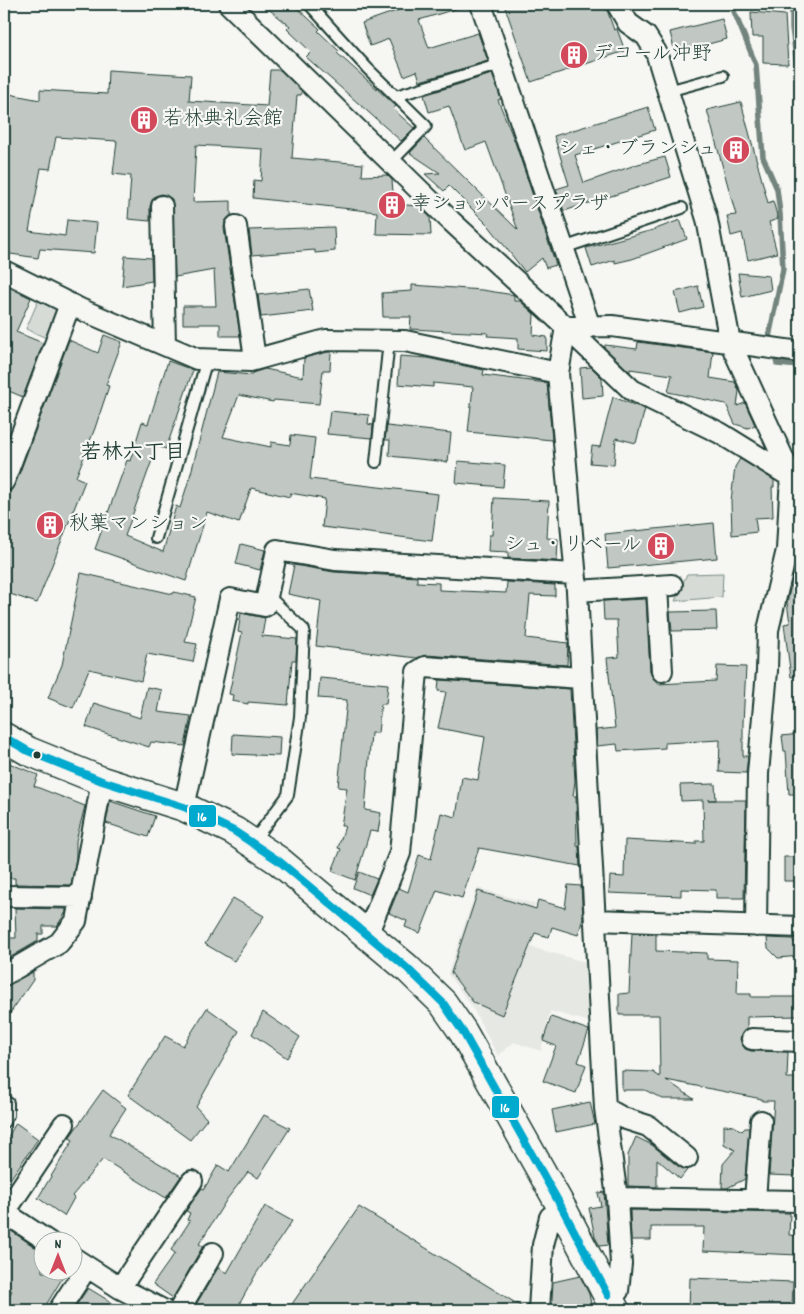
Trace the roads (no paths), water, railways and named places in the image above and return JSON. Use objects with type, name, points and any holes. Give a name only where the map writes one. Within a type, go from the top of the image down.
[{"type":"main road","points":[[4,737],[28,751],[102,782],[184,807],[234,831],[279,861],[406,968],[442,1003],[463,1032],[562,1208],[612,1304]]},
{"type":"street","points":[[229,4],[390,162],[632,390],[720,433],[790,475]]},
{"type":"street","points":[[481,4],[590,327]]},
{"type":"street","points":[[617,4],[628,22],[646,36],[656,52],[707,219],[730,342],[790,475],[800,507]]},
{"type":"street","points":[[162,206],[165,346]]},
{"type":"street","points":[[236,226],[254,359]]},
{"type":"street","points":[[4,271],[70,304],[197,359],[254,359],[326,340],[405,340],[558,373]]},
{"type":"street","points":[[4,481],[70,304]]},
{"type":"street","points":[[566,327],[612,326],[800,352]]},
{"type":"street","points":[[566,327],[558,373],[576,583],[606,1108],[617,1198],[620,1264],[618,1291],[612,1304]]},
{"type":"street","points":[[756,926],[758,774],[768,671],[768,630],[787,550],[790,475]]},
{"type":"street","points":[[184,807],[230,600],[265,606],[277,550],[335,560],[576,583],[665,586],[662,671]]},
{"type":"street","points":[[367,935],[400,853],[417,672],[425,667],[581,678]]},
{"type":"street","points":[[4,975],[59,943],[76,921],[102,782]]},
{"type":"street","points":[[4,896],[81,897]]},
{"type":"street","points":[[595,920],[800,927]]},
{"type":"street","points":[[752,1039],[800,1041]]},
{"type":"street","points":[[606,1108],[623,1118],[648,1126],[687,1158]]},
{"type":"street","points":[[755,1199],[761,1121]]},
{"type":"street","points":[[34,1232],[4,1212],[64,1124]]},
{"type":"street","points":[[120,1288],[192,1181]]},
{"type":"street","points":[[617,1198],[800,1201]]},
{"type":"street","points":[[540,1310],[543,1245],[550,1217],[562,1208]]},
{"type":"street","points":[[179,1310],[213,1253]]},
{"type":"street","points":[[82,1263],[120,1288],[163,1310]]},
{"type":"street","points":[[59,1310],[71,1282]]},
{"type":"lane","points":[[308,4],[426,126],[390,162]]},
{"type":"lane","points":[[396,96],[501,64]]},
{"type":"lane","points":[[668,91],[722,76]]},
{"type":"lane","points":[[563,248],[682,208]]},
{"type":"lane","points":[[376,462],[389,340]]},
{"type":"lane","points":[[156,538],[207,359]]},
{"type":"lane","points":[[252,843],[288,795],[300,717],[304,630],[267,596]]},
{"type":"lane","points":[[4,1101],[8,1104],[8,1115],[4,1122]]},
{"type":"waterway","points":[[731,4],[756,65],[763,157],[777,189],[780,214],[783,269],[769,337],[771,344]]},
{"type":"waterway","points":[[792,4],[792,28],[800,86]]},
{"type":"waterway","points":[[774,353],[777,364],[800,366]]},
{"type":"place","name":"デコール沖野","points":[[574,55]]},
{"type":"place","name":"若林典礼会館","points":[[144,120]]},
{"type":"place","name":"シェ・ブランシュ","points":[[736,150]]},
{"type":"place","name":"幸ショッパースプラザ","points":[[392,205]]},
{"type":"place","name":"秋葉マンション","points":[[50,525]]},
{"type":"place","name":"シュ・リベール","points":[[661,546]]},
{"type":"district","name":"若林六丁目","points":[[133,454]]}]
